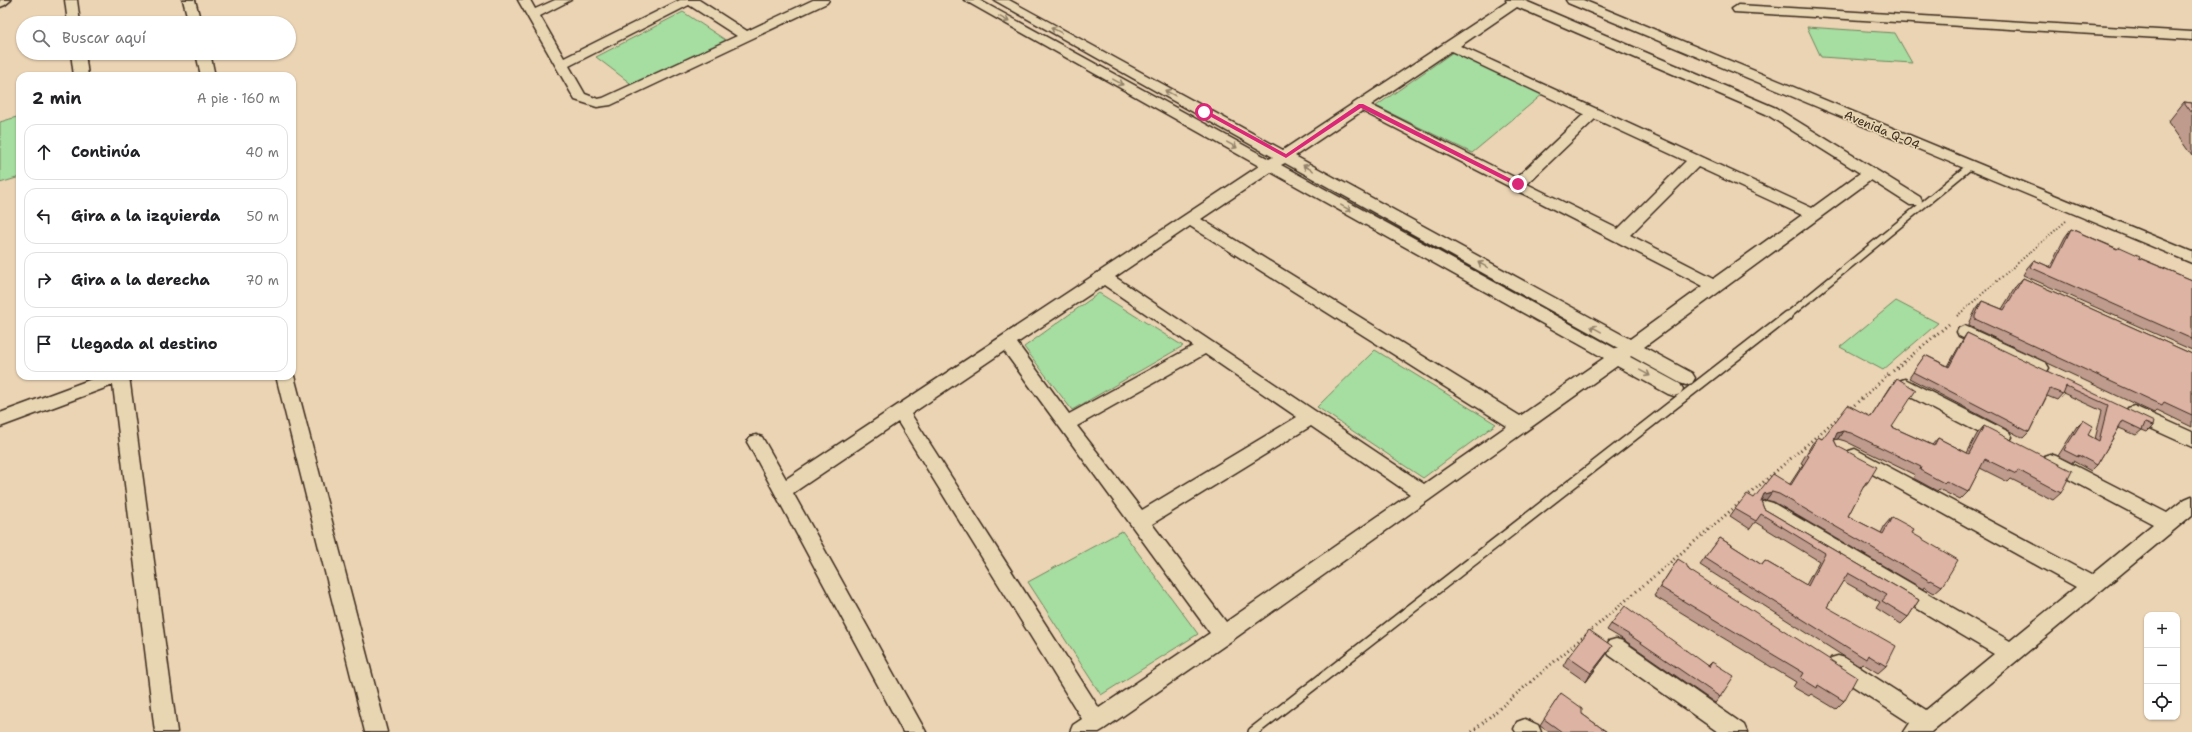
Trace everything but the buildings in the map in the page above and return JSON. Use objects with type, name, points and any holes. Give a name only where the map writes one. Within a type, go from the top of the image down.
[{"type":"street","points":[[71,0],[73,16]]},
{"type":"street","points":[[189,0],[193,16]]},
{"type":"street","points":[[524,0],[580,97],[596,103],[606,102],[822,0]]},
{"type":"street","points":[[532,15],[565,0]]},
{"type":"street","points":[[561,64],[690,0],[746,36]]},
{"type":"street","points":[[962,0],[1184,124],[1271,167],[1680,383]]},
{"type":"street","points":[[1000,0],[1286,156],[1623,352]]},
{"type":"street","name":"Avenida Q-04","points":[[1572,0],[1969,167],[2192,258]]},
{"type":"street","points":[[784,490],[1271,167],[1514,1],[1771,111],[1915,201]]},
{"type":"street","points":[[1738,10],[2192,36]]},
{"type":"street","points":[[1450,46],[1814,215]]},
{"type":"street","points":[[79,60],[80,72]]},
{"type":"street","points":[[205,60],[207,72]]},
{"type":"street","points":[[1361,105],[1716,286]]},
{"type":"street","points":[[1184,124],[1204,112]]},
{"type":"street","points":[[1518,184],[1593,113]]},
{"type":"street","points":[[1620,236],[1696,160]]},
{"type":"street","points":[[901,412],[1088,727],[1224,635],[1716,286],[1870,173]]},
{"type":"street","points":[[1191,220],[1520,425]]},
{"type":"street","points":[[1104,277],[1423,493]]},
{"type":"street","points":[[1965,332],[2058,376]]},
{"type":"street","points":[[1007,342],[1066,424],[1224,635]]},
{"type":"street","points":[[1066,424],[1206,346]]},
{"type":"street","points":[[0,420],[108,380]]},
{"type":"street","points":[[120,380],[166,732]]},
{"type":"street","points":[[286,380],[376,732]]},
{"type":"street","points":[[1905,386],[2016,444]]},
{"type":"street","points":[[2121,407],[2192,440]]},
{"type":"street","points":[[1140,521],[1311,417]]},
{"type":"street","points":[[756,442],[784,490],[915,732]]},
{"type":"street","points":[[1838,447],[2092,586]]},
{"type":"street","points":[[2037,454],[2168,523]]},
{"type":"street","points":[[1819,654],[1921,727],[2192,504]]},
{"type":"street","points":[[1766,509],[2011,653]]},
{"type":"street","points":[[1616,648],[1736,732]]},
{"type":"lane","points":[[1253,732],[1721,369],[1847,268],[1969,167]]},
{"type":"path","points":[[1955,318],[2076,211]]},
{"type":"path","points":[[1847,411],[1950,323]]},
{"type":"path","points":[[1472,732],[1841,416]]},
{"type":"green space","points":[[683,12],[727,41],[634,86],[596,57]]},
{"type":"green space","points":[[1807,27],[1895,33],[1912,63],[1821,57]]},
{"type":"green space","points":[[1453,52],[1543,94],[1472,153],[1376,106]]},
{"type":"green space","points":[[16,117],[16,178],[0,183],[0,122]]},
{"type":"green space","points":[[1099,293],[1183,346],[1072,410],[1024,347]]},
{"type":"green space","points":[[1896,301],[1938,323],[1883,370],[1840,347]]},
{"type":"green space","points":[[1375,350],[1496,424],[1423,478],[1317,407]]},
{"type":"green space","points":[[1122,531],[1198,634],[1101,695],[1028,582]]},
{"type":"route","points":[[1204,112],[1286,156],[1361,105],[1518,184]]}]
